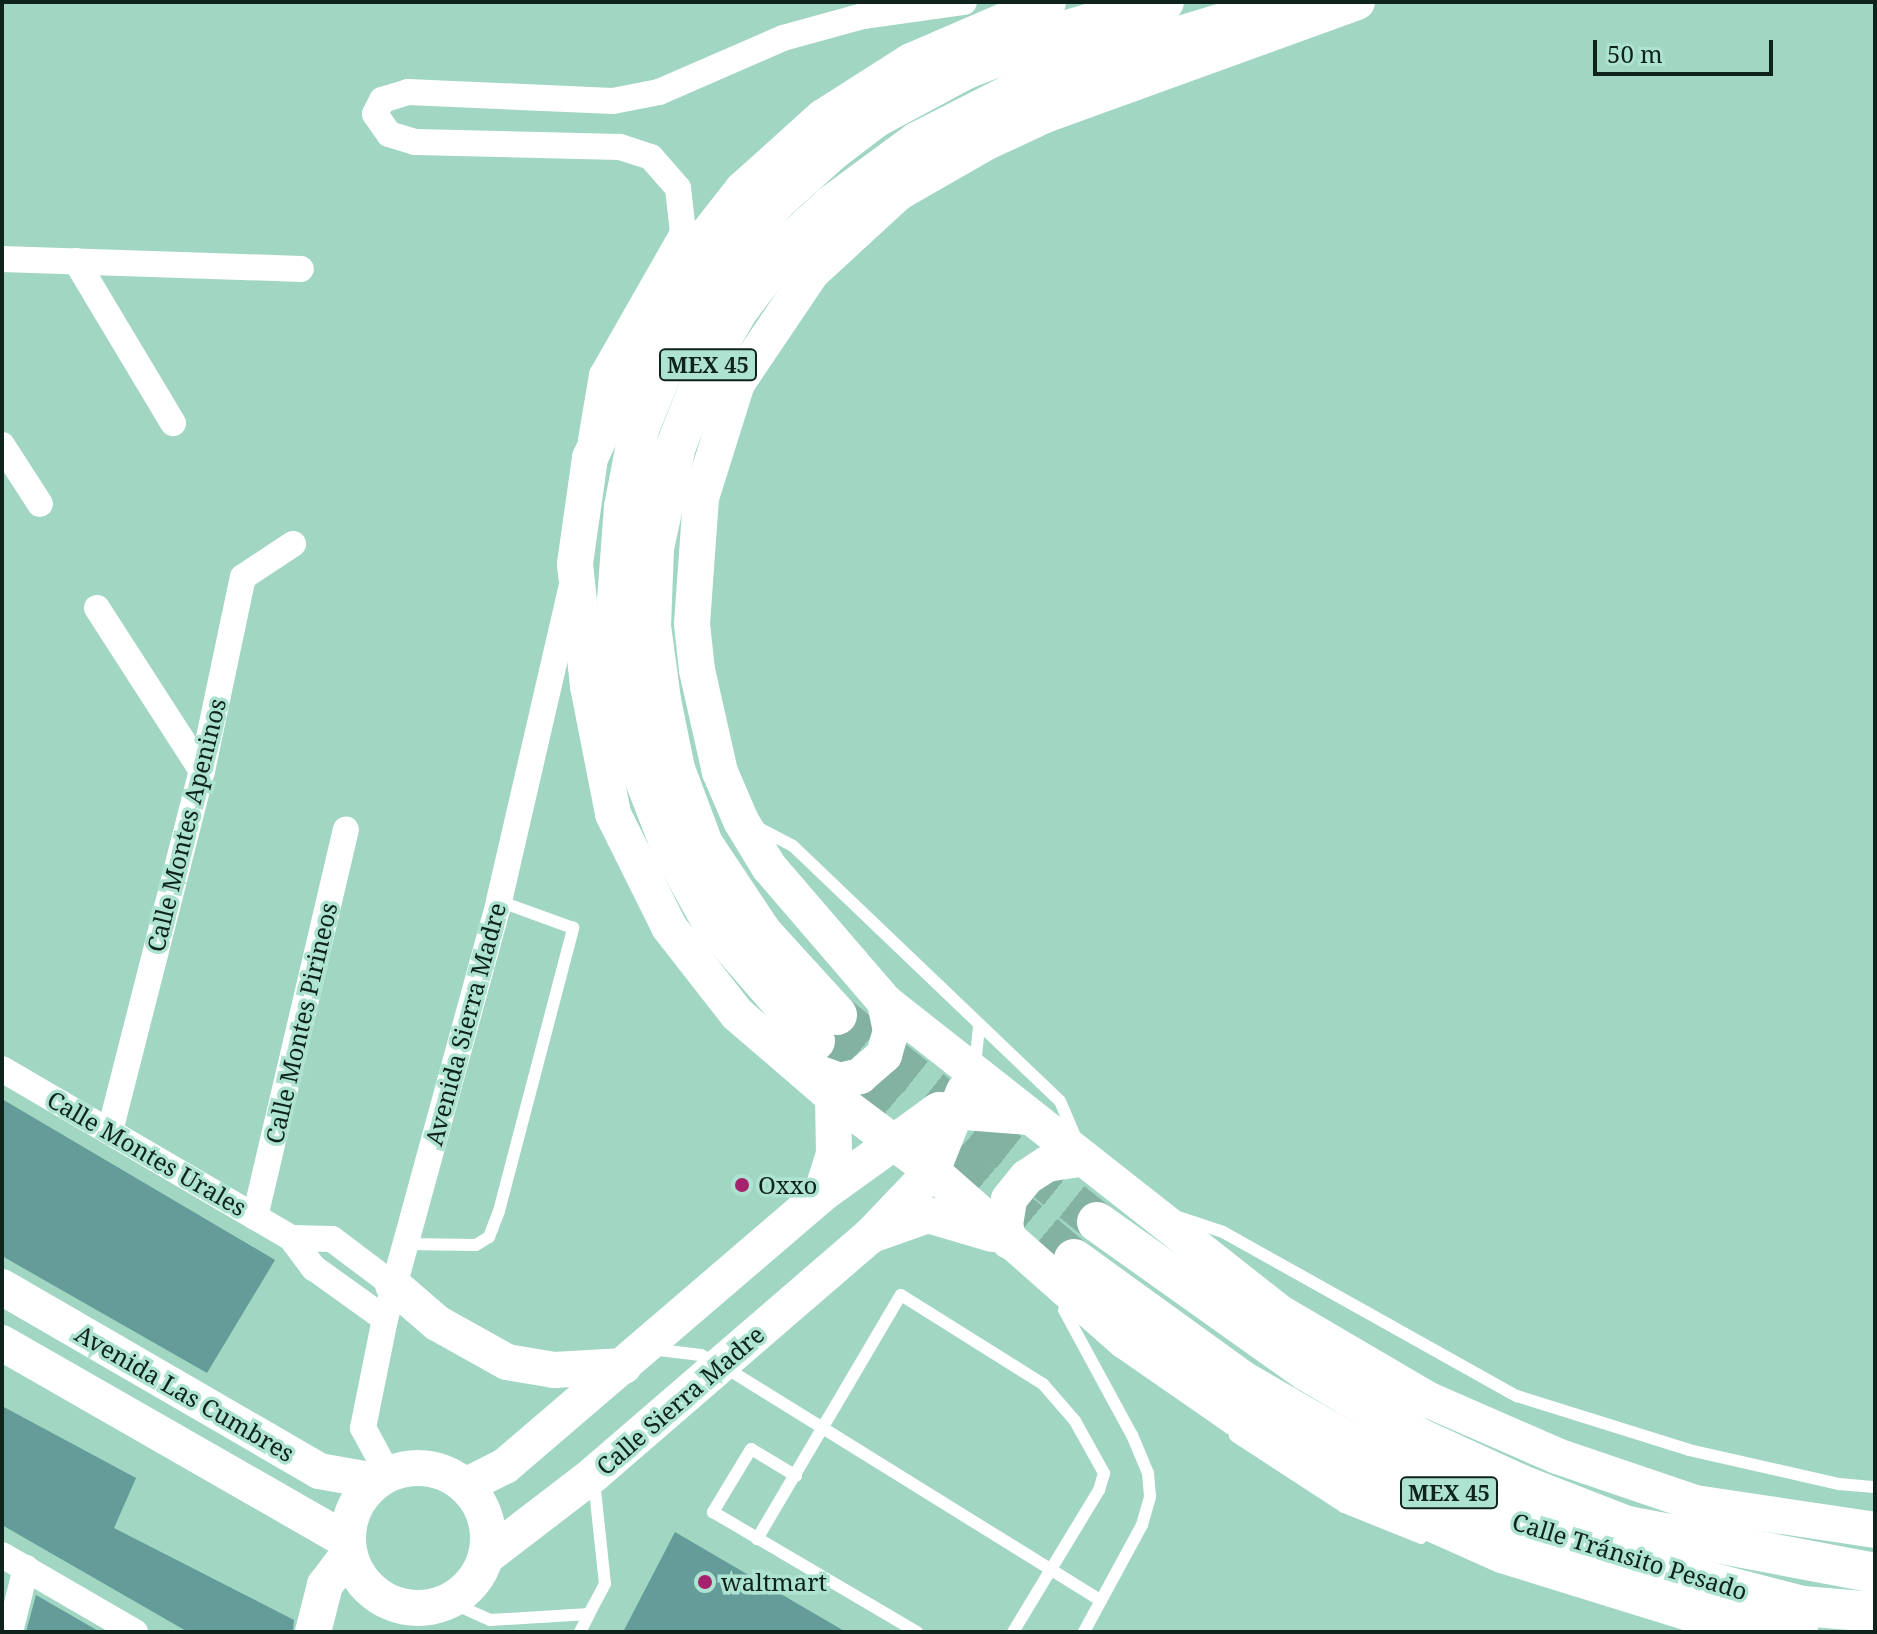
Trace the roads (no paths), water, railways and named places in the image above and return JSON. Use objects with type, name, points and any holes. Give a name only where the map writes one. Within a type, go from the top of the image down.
[{"type":"main road","name":"MEX 45","points":[[817,1041],[713,924],[672,850],[638,758],[622,691],[617,600],[624,507],[639,429],[667,360],[714,276],[775,202],[822,160],[875,118],[966,69],[1064,31],[1164,2]]},
{"type":"main road","name":"MEX 45","points":[[817,1041],[763,934],[703,844],[675,769],[661,700],[651,626],[654,548],[676,446],[711,357],[738,310],[787,246],[833,204],[917,142],[1023,88],[1079,67],[1292,2]]},
{"type":"main road","name":"Calle Tránsito Pesado","points":[[1097,1222],[1307,1371],[1419,1438],[1524,1486],[1627,1526],[1875,1573]]},
{"type":"main road","name":"Calle Tránsito Pesado","points":[[1056,1263],[1241,1380],[1388,1465],[1522,1527],[1640,1564],[1802,1606],[1875,1612]]},
{"type":"street","points":[[885,1002],[891,1031],[884,1055],[860,1076],[840,1081],[817,1041],[737,1014],[669,927],[613,814],[588,686],[575,568],[602,375],[683,233],[678,188],[651,157],[620,147],[415,142],[389,134],[375,114],[382,100],[408,92],[613,101],[659,92],[783,38],[863,16],[964,2]]},
{"type":"street","points":[[590,458],[680,269],[742,190],[823,117],[874,82],[973,30],[1048,2]]},
{"type":"street","points":[[1357,2],[1045,115],[987,142],[878,209],[840,242],[788,302],[737,383],[720,426],[695,539],[697,670],[720,772],[741,821],[797,904],[885,1002],[1277,1311],[1429,1400],[1557,1456],[1695,1503],[1875,1530]]},
{"type":"street","points":[[2,259],[301,269]]},
{"type":"street","points":[[76,261],[173,423]]},
{"type":"street","points":[[2,445],[40,504]]},
{"type":"street","name":"Calle Montes Apeninos","points":[[110,1131],[202,771],[243,577],[293,544]]},
{"type":"street","name":"Avenida Sierra Madre","points":[[381,1477],[363,1428],[389,1302],[499,901],[575,568]]},
{"type":"street","points":[[97,608],[202,771]]},
{"type":"street","name":"Calle Montes Pirineos","points":[[255,1217],[346,830]]},
{"type":"street","points":[[810,1205],[834,1154],[833,1097],[817,1041]]},
{"type":"street","name":"Calle Montes Urales","points":[[2,1069],[291,1238],[332,1239],[389,1302]]},
{"type":"street","points":[[869,1237],[932,1171],[955,1108],[975,1072]]},
{"type":"street","points":[[833,1097],[896,1141],[1009,1241]]},
{"type":"street","points":[[465,1486],[505,1466],[810,1205],[939,1110],[955,1108],[1031,1117]]},
{"type":"street","points":[[1009,1241],[1005,1225],[1009,1199],[1027,1177],[1047,1164],[1084,1158]]},
{"type":"street","points":[[869,1237],[928,1215],[952,1218],[1009,1241],[1056,1263],[1125,1341],[1236,1418],[1339,1479],[1502,1555],[1565,1576],[1689,1613],[1800,1632]]},
{"type":"street","name":"Calle Sierra Madre","points":[[486,1557],[594,1474],[869,1237]]},
{"type":"street","name":"Avenida Las Cumbres","points":[[2,1287],[319,1471],[381,1477]]},
{"type":"street","points":[[389,1302],[437,1323],[507,1362],[554,1370],[635,1357]]},
{"type":"street","name":"Avenida Las Cumbres","points":[[2,1343],[347,1547]]},
{"type":"street","points":[[313,1632],[325,1585],[347,1547],[359,1497],[381,1477],[414,1467],[442,1471],[465,1486],[481,1506],[488,1531],[486,1557],[478,1577],[423,1615],[390,1604],[363,1584],[347,1547]]},
{"type":"street","points":[[2,1555],[135,1632]]},
{"type":"street","points":[[10,1632],[26,1568]]},
{"type":"lane","points":[[741,821],[774,832],[793,846],[979,1028],[1060,1101],[1084,1158]]},
{"type":"lane","points":[[405,1244],[476,1245],[489,1237],[499,1211],[573,928],[499,901]]},
{"type":"lane","points":[[975,1072],[979,1028]]},
{"type":"lane","points":[[1152,1212],[1186,1217],[1223,1232],[1517,1396],[1689,1450],[1839,1484],[1875,1487]]},
{"type":"lane","points":[[1056,1263],[1064,1310],[1148,1473],[1150,1497],[1142,1525],[1084,1632]]},
{"type":"lane","points":[[757,1539],[901,1295],[1043,1384],[1082,1434],[1104,1473],[1099,1490],[1013,1632]]},
{"type":"lane","points":[[1064,1310],[1260,1455],[1344,1507],[1430,1542]]},
{"type":"lane","points":[[635,1357],[701,1355],[721,1365],[1101,1601]]},
{"type":"lane","points":[[796,1476],[751,1449],[713,1512],[917,1632]]},
{"type":"lane","points":[[580,1632],[605,1584],[594,1474]]},
{"type":"lane","points":[[1472,1559],[1501,1571]]},
{"type":"lane","points":[[1515,1576],[1565,1576]]},
{"type":"lane","points":[[423,1615],[490,1620],[589,1614]]},
{"type":"tunnel","points":[[837,1015],[1097,1222]]},
{"type":"tunnel","points":[[815,1041],[1074,1259]]},
{"type":"place","name":"Oxxo","points":[[742,1185]]},
{"type":"place","name":"waltmart","points":[[705,1582]]}]
